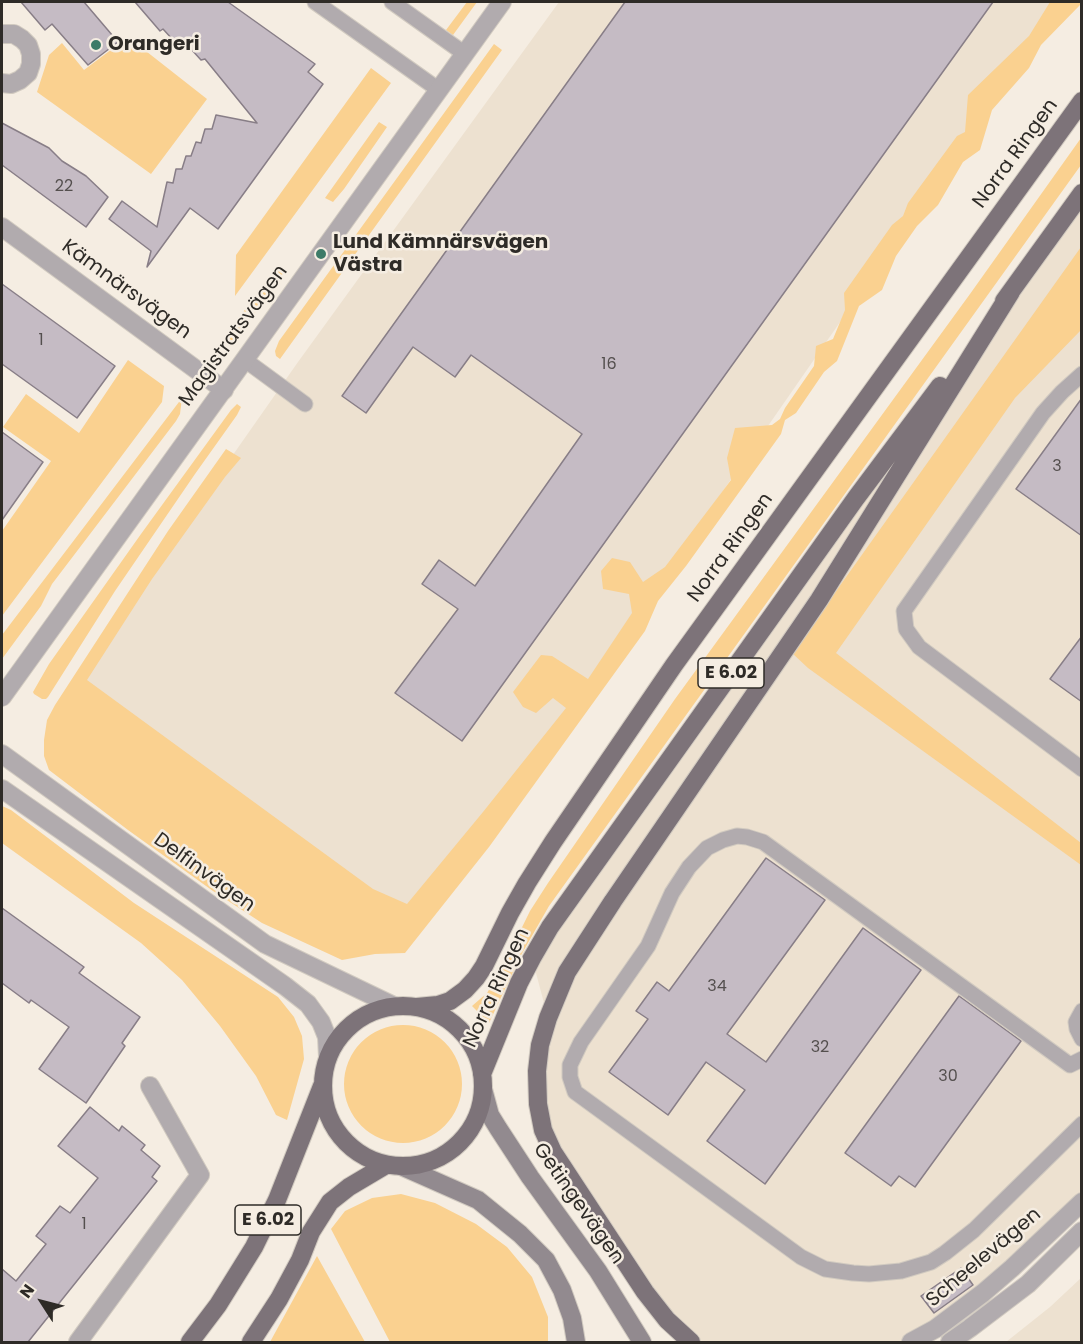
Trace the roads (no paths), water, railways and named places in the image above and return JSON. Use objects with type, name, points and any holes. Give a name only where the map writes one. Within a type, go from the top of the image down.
[{"type":"main road","name":"Norra Ringen","points":[[190,1342],[218,1305],[254,1246],[277,1200],[322,1084],[328,1057],[340,1036],[363,1016],[381,1008],[438,1005],[450,1001],[476,978],[510,913],[548,850],[674,665],[1082,101]]},
{"type":"main road","name":"Norra Ringen","points":[[322,1084],[324,1103],[337,1132],[359,1154],[373,1161],[413,1166],[434,1160],[452,1150],[464,1139],[480,1107],[483,1082],[519,983],[550,927],[856,498],[1082,194]]},
{"type":"main road","points":[[691,1342],[667,1320],[645,1292],[553,1152],[543,1130],[538,1104],[537,1071],[540,1045],[548,1018],[567,972],[819,600],[1011,292]]},
{"type":"main road","name":"Norra Ringen","points":[[417,1007],[433,1011],[455,1025],[479,1059],[483,1082]]},
{"type":"main road","name":"Getingevägen","points":[[483,1082],[490,1115],[530,1177],[598,1271],[642,1342]]},
{"type":"main road","name":"Norra Ringen","points":[[251,1342],[279,1299],[300,1260],[311,1232],[330,1202],[349,1187],[393,1165]]},
{"type":"main road","points":[[393,1165],[478,1200],[520,1234],[546,1260],[562,1290],[572,1317],[576,1342]]},
{"type":"street","name":"Magistratsvägen","points":[[2,697],[502,2]]},
{"type":"street","points":[[2,34],[14,34],[28,45],[32,54],[32,64],[28,73],[20,80],[11,84],[2,83]]},
{"type":"street","name":"Kämnärsvägen","points":[[2,227],[224,390]]},
{"type":"street","name":"Delfinvägen","points":[[2,754],[265,944],[394,1006]]},
{"type":"street","points":[[2,789],[308,1004],[321,1022],[327,1037],[328,1057]]},
{"type":"street","points":[[78,1342],[200,1174],[150,1086]]},
{"type":"street","name":"Scheelevägen","points":[[911,1342],[935,1329],[983,1293],[1082,1202]]},
{"type":"street","points":[[950,1342],[1028,1284],[1082,1231]]},
{"type":"lane","points":[[315,2],[439,90]]},
{"type":"lane","points":[[392,2],[465,54]]},
{"type":"lane","points":[[245,360],[305,404]]},
{"type":"lane","points":[[1082,374],[1043,413],[904,611],[906,629],[919,647],[1082,769]]},
{"type":"lane","points":[[1082,1059],[1070,1065],[763,842],[737,836],[707,848],[689,867],[672,893],[648,946],[581,1042],[570,1065],[570,1077],[575,1092],[801,1257],[825,1269],[853,1273],[901,1271],[931,1262],[945,1253],[974,1230],[1082,1124]]},
{"type":"lane","points":[[1082,1011],[1076,1022],[1082,1039]]},
{"type":"place","name":"Orangeri","points":[[96,45]]},
{"type":"place","name":"Lund Kämnärsvägen Västra","points":[[321,254]]}]
